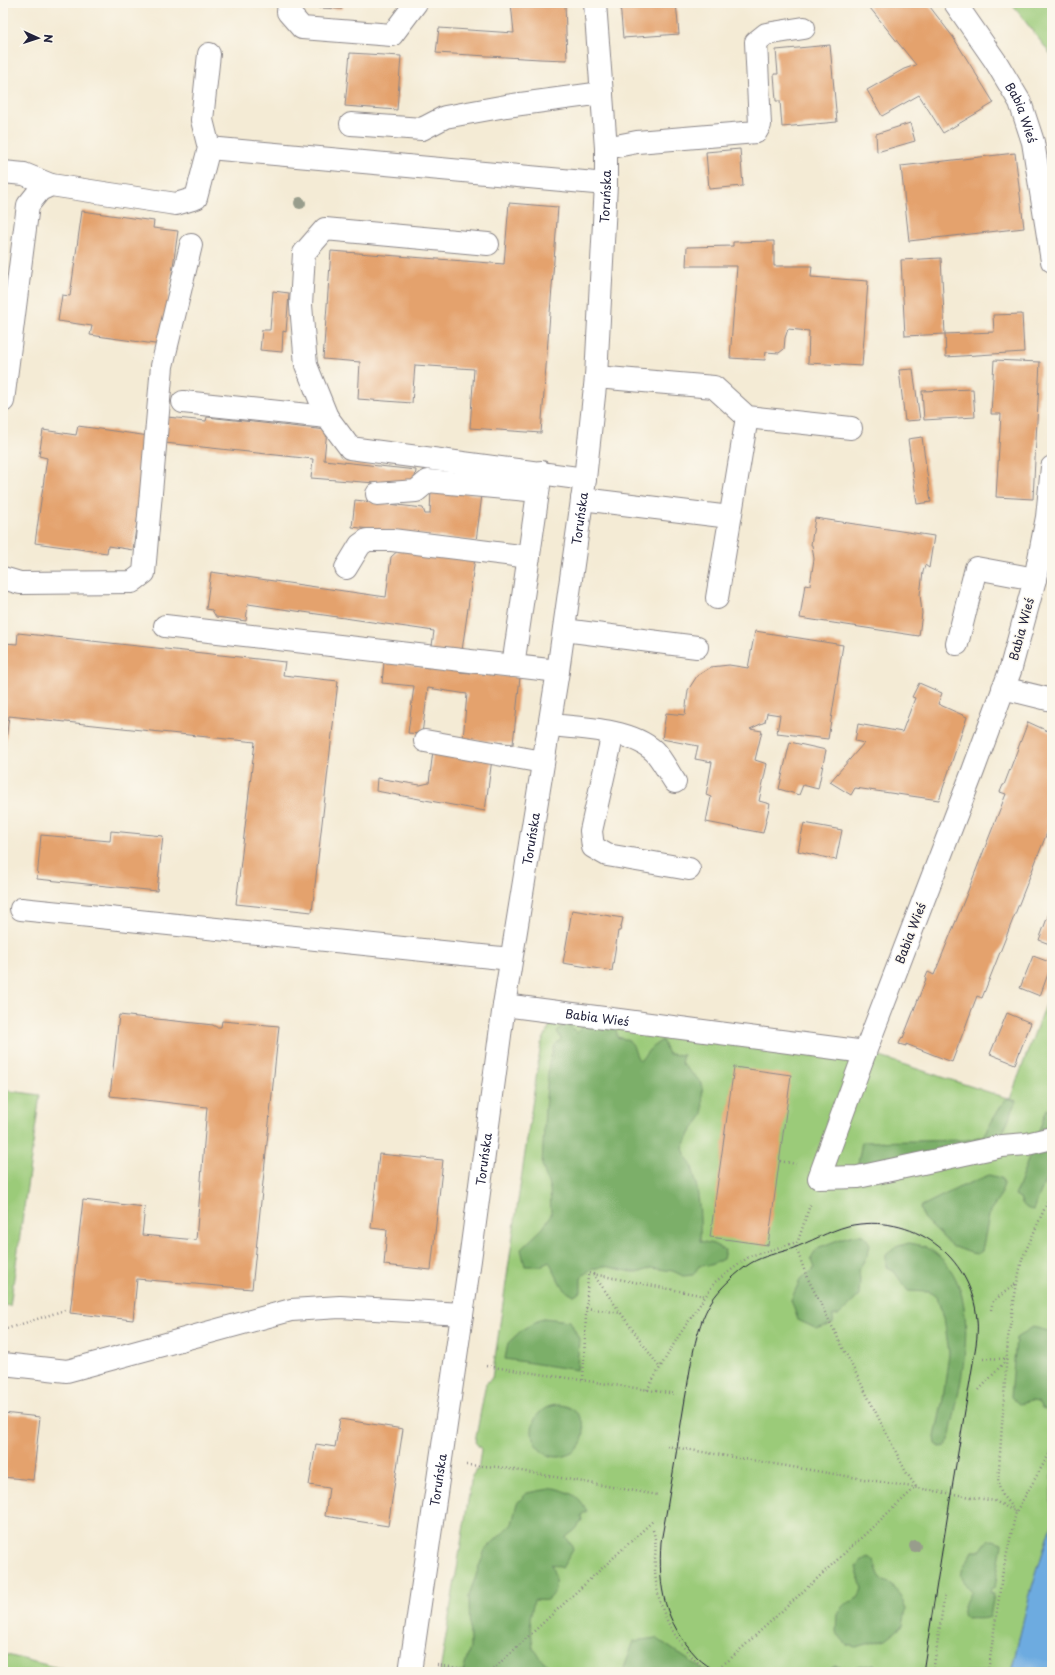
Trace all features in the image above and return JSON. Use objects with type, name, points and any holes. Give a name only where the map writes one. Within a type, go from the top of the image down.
[{"type":"street","points":[[289,3],[288,12],[302,28],[392,35],[416,3]]},
{"type":"street","name":"Toruńska","points":[[410,1672],[462,1314],[504,1005],[550,725],[584,489],[596,377],[606,184],[606,148],[595,3]]},
{"type":"street","name":"Babia Wieś","points":[[955,3],[996,62],[1020,102],[1033,142],[1045,165],[1052,261]]},
{"type":"street","points":[[606,148],[637,142],[756,132],[760,125],[756,42],[766,34],[804,28]]},
{"type":"street","points":[[3,172],[24,174],[51,184],[176,204],[196,198],[209,148],[202,120],[209,54]]},
{"type":"street","points":[[351,124],[422,128],[445,117],[506,106],[602,93]]},
{"type":"street","points":[[209,148],[606,184]]},
{"type":"street","points":[[3,402],[28,205],[40,190],[51,184]]},
{"type":"street","points":[[488,244],[325,229],[304,253],[301,305],[306,365],[327,417],[350,448],[584,489],[730,517]]},
{"type":"street","points":[[3,578],[20,583],[132,582],[144,573],[162,366],[191,245]]},
{"type":"street","points":[[596,377],[714,387],[746,417],[850,428]]},
{"type":"street","points":[[183,402],[327,417]]},
{"type":"street","points":[[717,598],[746,417]]},
{"type":"street","name":"Babia Wieś","points":[[504,1005],[865,1052],[1010,672],[1035,579],[1047,517],[1052,466]]},
{"type":"street","points":[[377,494],[416,491],[428,481],[540,482]]},
{"type":"street","points":[[513,666],[540,482]]},
{"type":"street","points":[[346,568],[360,545],[368,540],[392,540],[529,557]]},
{"type":"street","points":[[957,644],[976,568],[1035,579]]},
{"type":"street","points":[[165,626],[558,671]]},
{"type":"street","points":[[564,630],[697,647]]},
{"type":"street","points":[[1003,688],[1052,700]]},
{"type":"street","points":[[550,725],[614,733],[637,740],[654,751],[675,782]]},
{"type":"street","points":[[614,733],[591,831],[593,847],[607,855],[689,869]]},
{"type":"street","points":[[424,742],[543,762]]},
{"type":"street","points":[[21,909],[511,959]]},
{"type":"street","points":[[865,1052],[819,1178],[858,1177],[1002,1146],[1027,1144],[1052,1138]]},
{"type":"street","points":[[3,1364],[67,1371],[291,1310],[340,1307],[462,1314]]},
{"type":"path","points":[[819,1178],[796,1247],[806,1275],[902,1465],[916,1488]]},
{"type":"path","points":[[1016,1512],[1002,1495],[998,1484],[1008,1338],[1022,1259],[1052,1192]]},
{"type":"path","points":[[647,1390],[705,1296],[716,1282],[750,1256],[798,1242]]},
{"type":"path","points":[[584,1380],[588,1273],[705,1296]]},
{"type":"path","points":[[593,1273],[660,1368]]},
{"type":"path","points":[[991,1310],[993,1301],[1018,1283]]},
{"type":"path","points":[[586,1308],[621,1313]]},
{"type":"path","points":[[3,1330],[65,1310]]},
{"type":"path","points":[[983,1358],[1006,1359]]},
{"type":"path","points":[[979,1390],[1006,1359]]},
{"type":"path","points":[[486,1366],[676,1394]]},
{"type":"path","points":[[667,1446],[995,1501],[1016,1512]]},
{"type":"path","points":[[988,1672],[1002,1576],[1016,1512],[1052,1449]]},
{"type":"path","points":[[498,1467],[658,1495]]},
{"type":"path","points":[[653,1530],[656,1541],[655,1568],[657,1592],[663,1612],[673,1633],[686,1650],[695,1661],[711,1672],[729,1660],[916,1488]]},
{"type":"path","points":[[490,1672],[654,1520]]},
{"type":"path","points":[[933,1672],[945,1593]]},
{"type":"path","points":[[437,1665],[485,1672]]},
{"type":"green space","points":[[1011,3],[1052,3],[1052,56]]},
{"type":"green space","points":[[1052,986],[1052,1522],[1029,1598],[1011,1672],[440,1672],[472,1476],[476,1470],[478,1470],[481,1449],[475,1442],[486,1383],[492,1378],[541,1044],[556,1013],[865,1052],[1010,1099]]},
{"type":"green space","points":[[567,1023],[577,1033],[585,1023],[616,1026],[617,1037],[631,1043],[640,1061],[651,1048],[662,1040],[668,1054],[683,1055],[681,1063],[702,1083],[703,1115],[692,1130],[683,1148],[692,1167],[697,1188],[700,1214],[700,1241],[713,1244],[725,1250],[723,1259],[711,1265],[699,1266],[693,1275],[683,1276],[673,1271],[651,1268],[641,1272],[632,1272],[604,1266],[590,1270],[581,1277],[581,1292],[574,1296],[562,1286],[549,1261],[541,1266],[525,1266],[521,1249],[543,1228],[551,1215],[550,1189],[542,1165],[545,1108],[549,1063],[555,1045],[561,1039],[557,1031]]},
{"type":"green space","points":[[3,1090],[40,1095],[10,1306],[3,1305]]},
{"type":"green space","points":[[1006,1098],[1017,1101],[1000,1138],[857,1168],[862,1142],[966,1140],[983,1136]]},
{"type":"green space","points":[[1047,1109],[1052,1111],[1052,1165],[1033,1210],[1026,1207],[1020,1198],[1015,1195]]},
{"type":"green space","points":[[989,1175],[1001,1178],[1004,1184],[1000,1197],[990,1211],[982,1251],[977,1254],[971,1253],[952,1246],[923,1218],[920,1207],[958,1188]]},
{"type":"green space","points":[[854,1235],[864,1235],[870,1244],[868,1255],[858,1270],[860,1279],[859,1296],[839,1315],[833,1315],[833,1323],[817,1329],[798,1320],[791,1300],[800,1280],[815,1268],[811,1258],[817,1248]]},
{"type":"green space","points":[[909,1243],[926,1247],[946,1263],[958,1284],[964,1309],[966,1336],[963,1363],[949,1440],[946,1446],[940,1447],[936,1444],[935,1437],[943,1399],[949,1353],[944,1318],[937,1298],[930,1292],[908,1291],[893,1270],[886,1267],[886,1255],[896,1247]]},
{"type":"green space","points":[[543,1318],[570,1321],[579,1339],[577,1370],[505,1359],[508,1343],[523,1329]]},
{"type":"green space","points":[[1033,1327],[1052,1332],[1052,1405],[1047,1410],[1042,1408],[1038,1402],[1031,1401],[1019,1404],[1011,1397],[1016,1338]]},
{"type":"green space","points":[[553,1405],[563,1405],[572,1409],[580,1417],[584,1426],[584,1436],[580,1445],[572,1453],[563,1457],[553,1457],[544,1453],[536,1445],[532,1436],[532,1426],[536,1417],[544,1409]]},
{"type":"green space","points":[[555,1488],[574,1495],[587,1511],[581,1515],[582,1521],[575,1530],[566,1537],[573,1550],[562,1568],[551,1564],[555,1578],[554,1593],[547,1600],[534,1600],[530,1618],[533,1648],[553,1672],[463,1672],[470,1648],[469,1595],[485,1550],[512,1524],[517,1503],[527,1493]]},
{"type":"green space","points":[[993,1540],[1002,1543],[995,1588],[991,1589],[990,1593],[994,1594],[990,1617],[981,1619],[966,1619],[962,1615],[963,1609],[966,1600],[972,1592],[962,1578],[962,1571],[973,1551],[980,1551],[987,1541]]},
{"type":"green space","points":[[868,1557],[874,1561],[879,1575],[884,1581],[892,1584],[903,1601],[906,1609],[903,1626],[886,1639],[856,1647],[847,1645],[836,1632],[837,1613],[847,1603],[858,1598],[862,1589],[856,1567],[862,1560]]},
{"type":"green space","points":[[656,1638],[706,1672],[626,1672],[624,1668],[634,1641]]},
{"type":"green space","points":[[3,1654],[75,1672],[3,1672]]},
{"type":"green space","points":[[874,1664],[881,1672],[826,1672],[835,1666],[849,1669]]},
{"type":"water","points":[[1052,1522],[1052,1672],[1011,1672],[1029,1598]]},
{"type":"building","points":[[318,3],[341,3],[342,9],[318,8]]},
{"type":"building","points":[[511,3],[565,3],[567,60],[436,53],[439,28],[514,33]]},
{"type":"building","points":[[620,3],[676,3],[679,34],[623,38]]},
{"type":"building","points":[[866,3],[927,3],[953,37],[994,103],[943,133],[919,95],[882,116],[867,90],[904,69],[916,65]]},
{"type":"building","points":[[830,45],[837,122],[782,127],[780,101],[776,101],[774,74],[778,74],[776,50]]},
{"type":"building","points":[[350,53],[401,56],[397,110],[345,106]]},
{"type":"building","points":[[910,123],[915,141],[877,152],[876,134]]},
{"type":"building","points":[[740,149],[743,186],[709,189],[706,152]]},
{"type":"building","points":[[1015,153],[1024,228],[909,241],[901,166]]},
{"type":"building","points":[[509,203],[558,207],[541,433],[470,428],[474,369],[415,365],[412,403],[358,399],[360,362],[323,359],[331,251],[504,264]]},
{"type":"building","points":[[82,211],[154,221],[153,228],[178,231],[162,345],[90,335],[92,326],[58,321],[62,295],[70,296]]},
{"type":"building","points":[[774,241],[774,266],[812,266],[811,277],[868,281],[862,366],[808,363],[809,331],[788,329],[784,349],[779,353],[766,352],[765,360],[730,358],[737,266],[686,266],[687,247],[733,246],[733,242]]},
{"type":"building","points":[[941,258],[945,334],[905,336],[901,260]]},
{"type":"building","points":[[273,291],[289,293],[286,332],[283,331],[282,352],[260,350],[262,330],[270,330]]},
{"type":"building","points":[[1022,314],[1024,352],[946,357],[945,334],[994,332],[993,315]]},
{"type":"building","points":[[994,360],[1040,362],[1033,499],[996,497],[1001,414],[991,414]]},
{"type":"building","points":[[913,369],[920,420],[905,421],[899,370]]},
{"type":"building","points":[[973,389],[975,417],[924,420],[922,391]]},
{"type":"building","points":[[167,417],[206,421],[207,417],[327,430],[324,460],[416,470],[414,486],[311,478],[313,459],[165,443]]},
{"type":"building","points":[[78,426],[149,436],[133,550],[108,546],[107,553],[35,543],[47,458],[39,456],[43,430],[76,435]]},
{"type":"building","points":[[922,437],[931,502],[917,504],[908,439]]},
{"type":"building","points":[[431,489],[482,495],[476,541],[352,527],[355,500],[423,508],[425,514],[430,514]]},
{"type":"building","points":[[815,518],[934,536],[929,568],[925,565],[923,572],[920,595],[922,613],[919,636],[800,618],[805,584],[810,585],[814,559],[811,545]]},
{"type":"building","points":[[402,547],[475,558],[459,672],[520,677],[513,744],[463,739],[467,694],[428,688],[422,734],[408,733],[414,686],[382,683],[384,662],[429,668],[434,631],[248,604],[246,621],[216,617],[212,610],[206,609],[211,572],[386,597],[391,557]]},
{"type":"building","points":[[755,631],[843,645],[828,739],[777,733],[780,715],[767,713],[765,722],[750,729],[762,731],[755,760],[767,764],[759,801],[770,804],[763,833],[706,822],[711,797],[706,795],[712,762],[695,759],[698,746],[662,739],[666,713],[685,715],[688,690],[697,676],[711,667],[729,665],[748,668]]},
{"type":"building","points":[[18,633],[285,662],[283,675],[338,681],[312,912],[236,904],[255,742],[9,716],[3,765],[3,643],[17,644]]},
{"type":"building","points":[[919,683],[942,693],[938,704],[967,717],[939,800],[855,788],[851,795],[830,782],[864,743],[855,741],[858,724],[902,732],[915,698],[912,697]]},
{"type":"building","points":[[1028,722],[1052,733],[1052,820],[982,998],[977,996],[952,1062],[906,1044],[906,1046],[899,1044],[902,1037],[903,1038],[928,972],[934,975],[958,916],[1006,794],[1000,792]]},
{"type":"building","points":[[790,742],[826,750],[818,789],[803,785],[799,795],[779,789]]},
{"type":"building","points":[[433,751],[492,759],[485,811],[376,791],[377,778],[420,785],[429,783]]},
{"type":"building","points":[[804,823],[842,830],[836,860],[798,851]]},
{"type":"building","points":[[111,831],[163,836],[157,891],[37,879],[41,835],[110,841]]},
{"type":"building","points":[[1052,905],[1052,945],[1039,940]]},
{"type":"building","points":[[572,910],[623,918],[620,931],[618,931],[612,971],[563,963]]},
{"type":"building","points":[[1033,956],[1052,963],[1040,996],[1020,988]]},
{"type":"building","points":[[1007,1013],[1031,1023],[1015,1064],[990,1054]]},
{"type":"building","points":[[119,1015],[213,1025],[216,1027],[221,1027],[222,1021],[279,1026],[252,1289],[137,1279],[133,1320],[70,1313],[83,1200],[145,1207],[142,1235],[196,1240],[207,1107],[110,1096]]},
{"type":"building","points":[[734,1067],[791,1075],[768,1245],[710,1237]]},
{"type":"building","points":[[379,1154],[443,1160],[431,1270],[384,1265],[387,1230],[371,1228]]},
{"type":"building","points":[[3,1413],[40,1417],[33,1480],[3,1477]]},
{"type":"building","points":[[340,1419],[403,1429],[388,1526],[325,1516],[329,1488],[309,1485],[316,1444],[335,1447]]},
{"type":"tram line","points":[[717,1672],[697,1657],[686,1644],[670,1617],[662,1589],[660,1559],[661,1542],[691,1362],[701,1324],[711,1302],[719,1292],[735,1275],[751,1263],[791,1249],[841,1228],[872,1223],[894,1226],[916,1232],[935,1243],[951,1258],[964,1276],[973,1297],[977,1320],[976,1345],[923,1672]]}]
